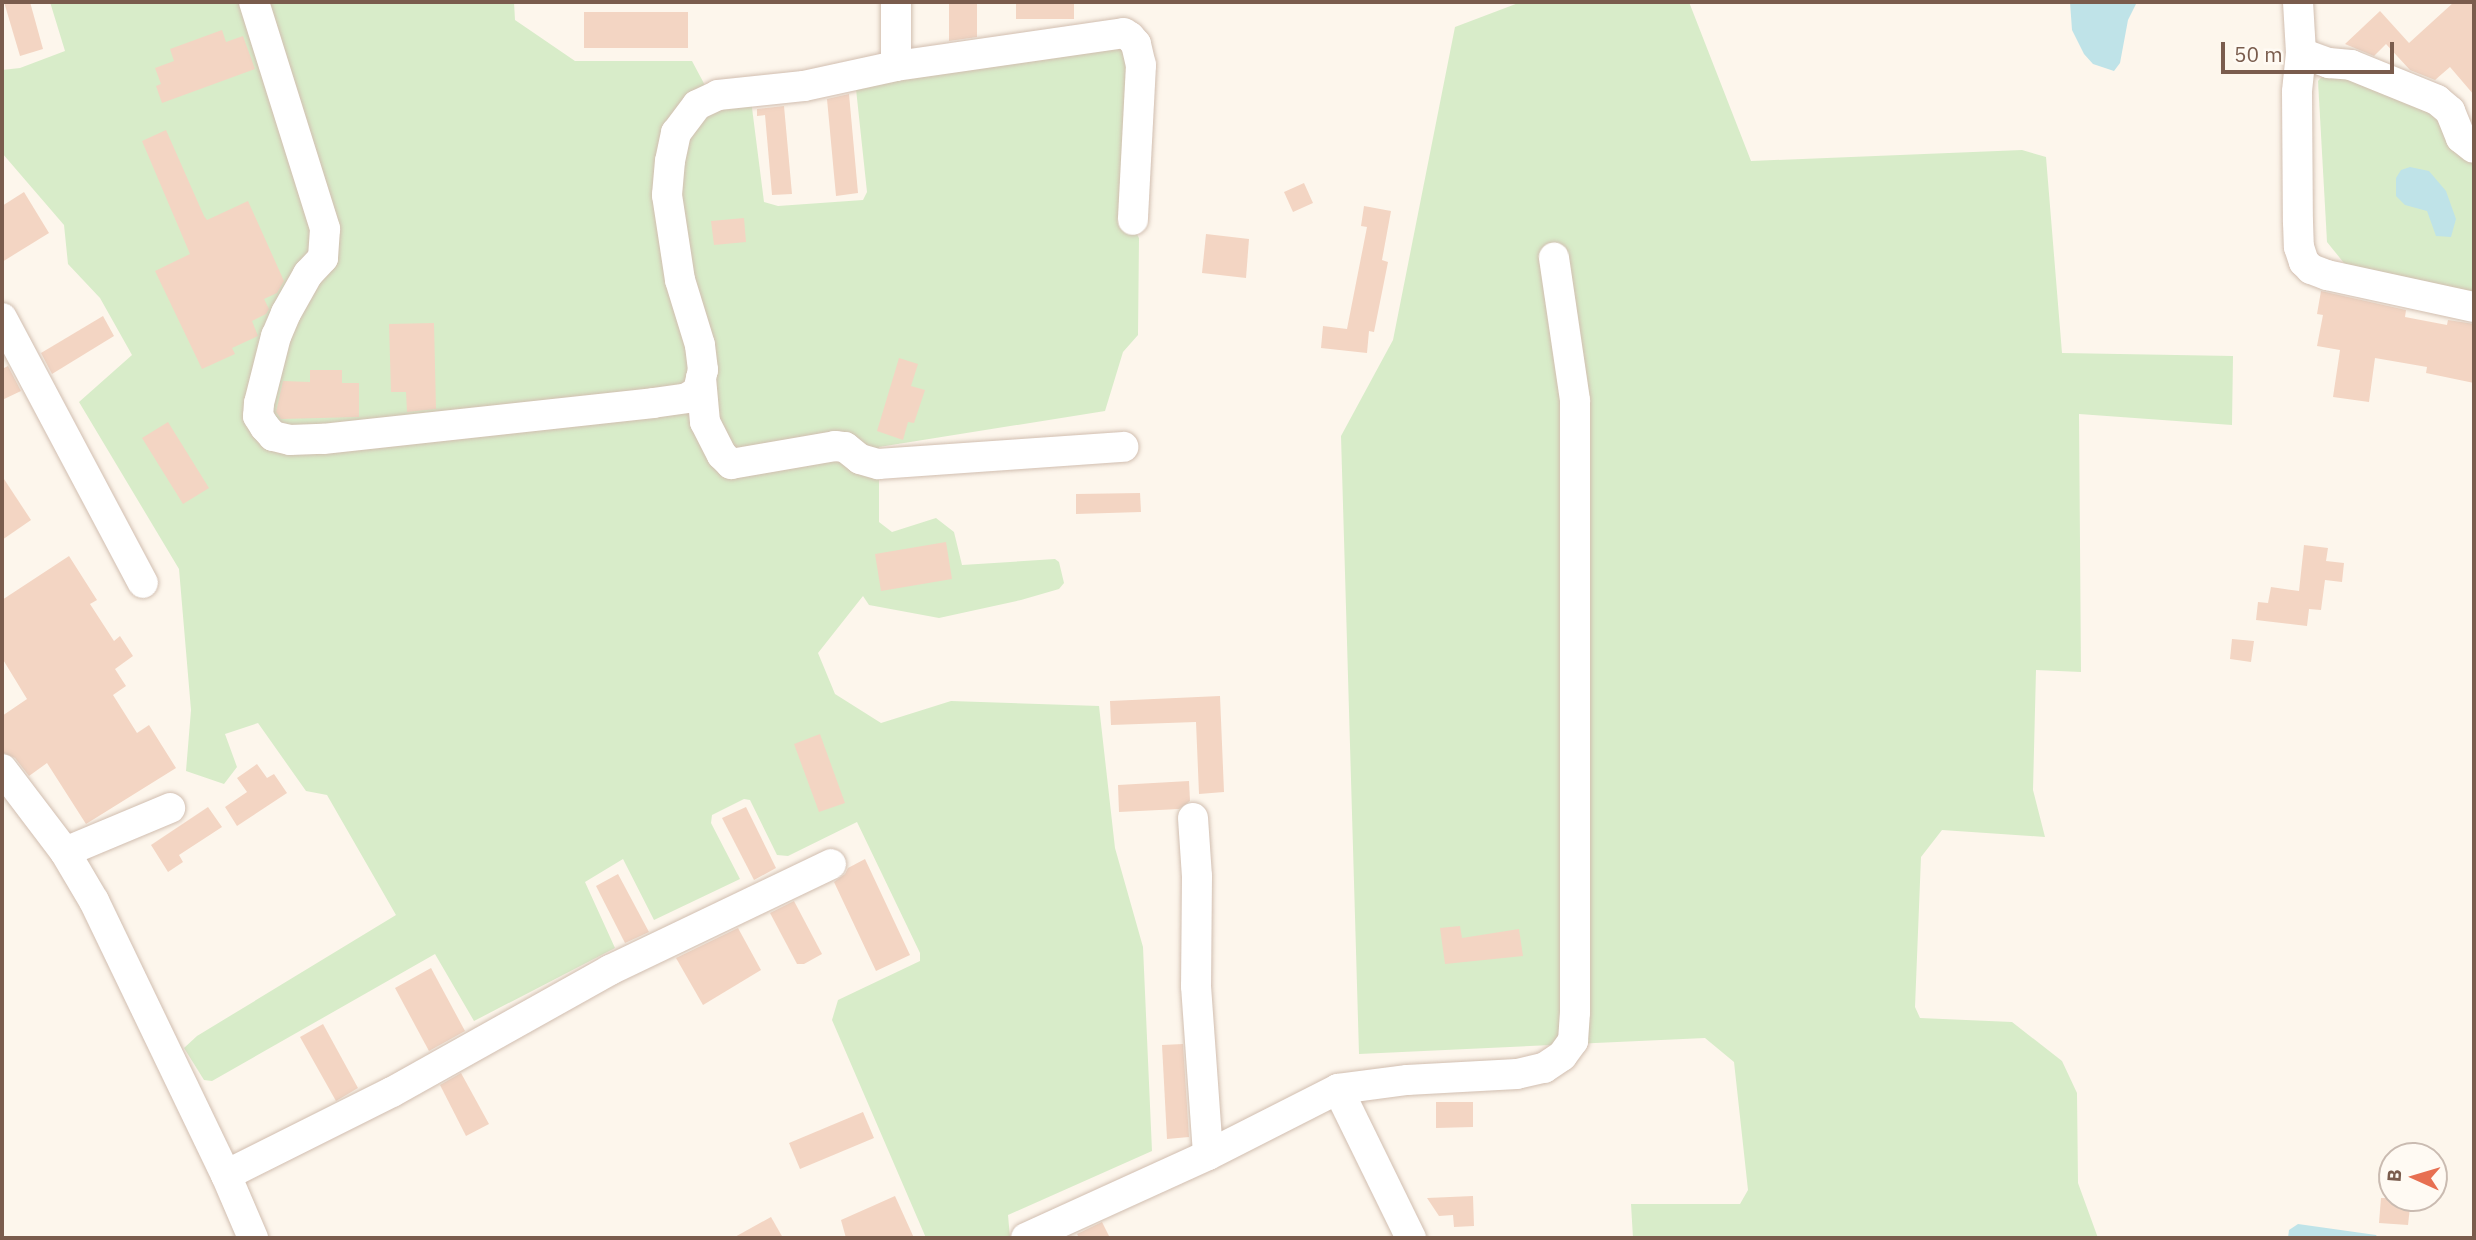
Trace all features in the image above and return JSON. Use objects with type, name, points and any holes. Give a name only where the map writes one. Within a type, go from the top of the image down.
[{"type":"street","points":[[254,2],[325,229],[323,258],[309,274],[286,313],[264,379],[258,416],[273,436],[290,440],[323,439],[653,403],[687,398],[698,391],[701,378]]},
{"type":"street","points":[[896,2],[896,66]]},
{"type":"street","points":[[2298,2],[2301,53],[2297,92],[2298,209],[2299,247],[2304,262],[2311,269],[2327,275],[2474,307]]},
{"type":"street","points":[[1123,447],[878,464],[860,459],[845,447],[835,446],[731,464],[722,455],[705,422],[700,345],[680,280],[667,195],[670,160],[676,133],[686,116],[696,105],[718,95],[804,86],[896,66],[1124,33],[1136,44],[1141,65],[1133,220]]},
{"type":"street","points":[[2301,53],[2329,63],[2351,65],[2437,100],[2450,111],[2462,138],[2474,148]]},
{"type":"street","points":[[1027,1238],[1208,1155],[1338,1090],[1407,1080],[1517,1074],[1544,1068],[1562,1056],[1573,1041],[1575,400],[1554,258]]},
{"type":"street","points":[[2,318],[143,583]]},
{"type":"street","points":[[2,769],[65,852],[94,901],[226,1175],[253,1238]]},
{"type":"street","points":[[65,852],[170,808]]},
{"type":"street","points":[[1193,818],[1197,876],[1196,986],[1208,1155]]},
{"type":"street","points":[[226,1175],[392,1092],[610,970],[831,864]]},
{"type":"street","points":[[1338,1090],[1411,1238]]},
{"type":"green space","points":[[50,2],[514,2],[515,20],[575,61],[692,61],[716,106],[751,100],[764,202],[778,206],[863,200],[867,192],[856,89],[862,79],[1131,45],[1130,221],[1139,238],[1138,335],[1123,352],[1105,411],[879,447],[879,522],[892,532],[936,518],[954,532],[962,565],[1055,559],[1059,562],[1064,583],[1059,589],[1021,600],[939,618],[869,605],[863,596],[818,653],[835,694],[881,723],[951,701],[1099,706],[1115,848],[1143,947],[1152,1151],[1008,1215],[1010,1238],[926,1238],[832,1020],[838,1000],[920,961],[920,953],[857,822],[788,856],[777,855],[750,800],[744,799],[712,815],[711,823],[740,879],[654,920],[623,859],[585,882],[615,948],[474,1021],[435,954],[212,1081],[204,1080],[184,1048],[197,1036],[396,915],[327,795],[306,791],[258,723],[225,734],[237,767],[224,784],[186,771],[191,710],[179,569],[79,402],[132,355],[100,298],[68,264],[64,225],[2,153],[2,70],[20,68],[65,51]]},
{"type":"green space","points":[[1521,2],[1689,2],[1751,161],[2022,150],[2046,157],[2062,353],[2233,356],[2232,425],[2079,414],[2081,672],[2036,670],[2033,790],[2045,837],[1942,830],[1921,857],[1915,1007],[1920,1018],[2012,1022],[2062,1061],[2077,1093],[2078,1183],[2098,1238],[1633,1238],[1631,1204],[1740,1204],[1748,1190],[1734,1062],[1705,1038],[1359,1054],[1341,436],[1393,340],[1455,27]]},
{"type":"green space","points":[[2330,68],[2436,104],[2474,155],[2474,303],[2352,273],[2327,242],[2318,81]]},
{"type":"water","points":[[2070,2],[2137,2],[2128,20],[2120,63],[2114,71],[2093,64],[2084,54],[2072,30]]},
{"type":"water","points":[[2410,167],[2429,171],[2446,191],[2456,219],[2451,237],[2436,236],[2427,211],[2405,205],[2396,196],[2396,178],[2401,170]]},
{"type":"water","points":[[2298,1224],[2376,1235],[2378,1238],[2288,1238],[2289,1230]]},
{"type":"building","points":[[4,2],[30,2],[43,49],[20,56]]},
{"type":"building","points":[[949,2],[977,2],[977,37],[949,41]]},
{"type":"building","points":[[1016,2],[1074,2],[1074,19],[1016,19]]},
{"type":"building","points":[[2454,2],[2474,2],[2474,95],[2450,67],[2435,80],[2410,70],[2386,44],[2374,56],[2345,44],[2380,11],[2409,43]]},
{"type":"building","points":[[584,12],[688,12],[688,48],[584,48]]},
{"type":"building","points":[[222,30],[226,42],[243,36],[255,69],[162,103],[156,86],[161,84],[155,68],[174,61],[170,49]]},
{"type":"building","points":[[849,94],[858,193],[836,196],[827,99]]},
{"type":"building","points":[[784,106],[792,194],[772,195],[765,115],[757,116],[757,109]]},
{"type":"building","points":[[166,130],[207,220],[248,201],[284,281],[277,293],[264,299],[269,309],[266,314],[252,321],[258,336],[232,348],[235,354],[202,369],[155,271],[190,254],[142,141]]},
{"type":"building","points":[[1304,183],[1313,203],[1293,212],[1284,192]]},
{"type":"building","points":[[24,192],[49,233],[2,262],[2,206]]},
{"type":"building","points":[[1364,206],[1391,211],[1382,260],[1388,262],[1374,332],[1369,331],[1367,353],[1321,348],[1323,326],[1347,329],[1367,227],[1361,226]]},
{"type":"building","points":[[744,218],[746,242],[714,245],[711,221]]},
{"type":"building","points":[[1206,234],[1249,239],[1246,278],[1202,273]]},
{"type":"building","points":[[2321,291],[2406,310],[2405,317],[2447,325],[2448,320],[2474,324],[2474,383],[2426,373],[2427,367],[2375,358],[2369,402],[2333,397],[2340,350],[2317,346],[2323,315],[2317,314]]},
{"type":"building","points":[[103,316],[114,336],[52,374],[41,353]]},
{"type":"building","points":[[434,323],[436,409],[407,412],[406,392],[391,392],[389,324]]},
{"type":"building","points":[[899,358],[918,364],[911,386],[925,390],[914,423],[908,422],[903,440],[877,431]]},
{"type":"building","points":[[8,366],[21,391],[2,400],[2,369]]},
{"type":"building","points":[[310,370],[342,370],[342,383],[359,383],[359,417],[281,419],[276,412],[283,381],[310,382]]},
{"type":"building","points":[[168,422],[209,488],[183,504],[142,438]]},
{"type":"building","points":[[2,476],[31,520],[2,540]]},
{"type":"building","points":[[1140,493],[1141,512],[1076,514],[1076,494]]},
{"type":"building","points":[[946,542],[952,579],[881,591],[875,554]]},
{"type":"building","points":[[2304,545],[2328,548],[2326,561],[2344,563],[2342,582],[2325,580],[2321,610],[2309,609],[2307,626],[2256,620],[2258,602],[2268,603],[2271,587],[2299,591]]},
{"type":"building","points":[[69,556],[97,600],[90,604],[114,641],[120,636],[133,656],[115,669],[126,686],[113,695],[137,733],[149,725],[176,768],[86,824],[47,763],[29,776],[15,758],[2,752],[2,716],[27,699],[2,658],[2,600]]},
{"type":"building","points":[[2232,639],[2254,641],[2251,662],[2230,659]]},
{"type":"building","points":[[1220,696],[1224,792],[1199,794],[1196,722],[1111,725],[1110,701]]},
{"type":"building","points":[[820,734],[845,803],[819,812],[794,744]]},
{"type":"building","points":[[257,764],[267,778],[274,774],[287,793],[237,826],[225,807],[247,792],[237,778]]},
{"type":"building","points":[[1189,781],[1190,801],[1179,809],[1119,812],[1118,785]]},
{"type":"building","points":[[208,807],[222,827],[179,855],[183,862],[168,872],[151,845]]},
{"type":"building","points":[[746,807],[776,868],[754,880],[722,818]]},
{"type":"building","points":[[865,859],[910,955],[876,971],[834,882],[845,874],[848,868]]},
{"type":"building","points":[[618,874],[649,932],[625,943],[596,886]]},
{"type":"building","points":[[794,901],[822,954],[804,964],[797,964],[770,913]]},
{"type":"building","points":[[1460,926],[1462,938],[1519,929],[1523,956],[1445,964],[1440,928]]},
{"type":"building","points":[[738,928],[761,970],[703,1005],[676,958]]},
{"type":"building","points":[[431,968],[465,1031],[429,1051],[395,988]]},
{"type":"building","points":[[323,1024],[358,1088],[336,1101],[300,1037]]},
{"type":"building","points":[[1183,1044],[1189,1137],[1167,1139],[1162,1045]]},
{"type":"building","points":[[461,1073],[489,1124],[466,1136],[440,1085]]},
{"type":"building","points":[[1436,1102],[1473,1102],[1473,1127],[1436,1128]]},
{"type":"building","points":[[863,1112],[874,1138],[800,1169],[789,1143]]},
{"type":"building","points":[[895,1196],[914,1238],[846,1238],[841,1220]]},
{"type":"building","points":[[1473,1196],[1474,1226],[1454,1227],[1453,1215],[1439,1216],[1427,1198]]},
{"type":"building","points":[[2380,1212],[2409,1212],[2408,1225],[2379,1223]]},
{"type":"building","points":[[771,1217],[783,1238],[733,1238]]},
{"type":"building","points":[[1102,1222],[1110,1238],[1079,1238],[1077,1234]]}]
